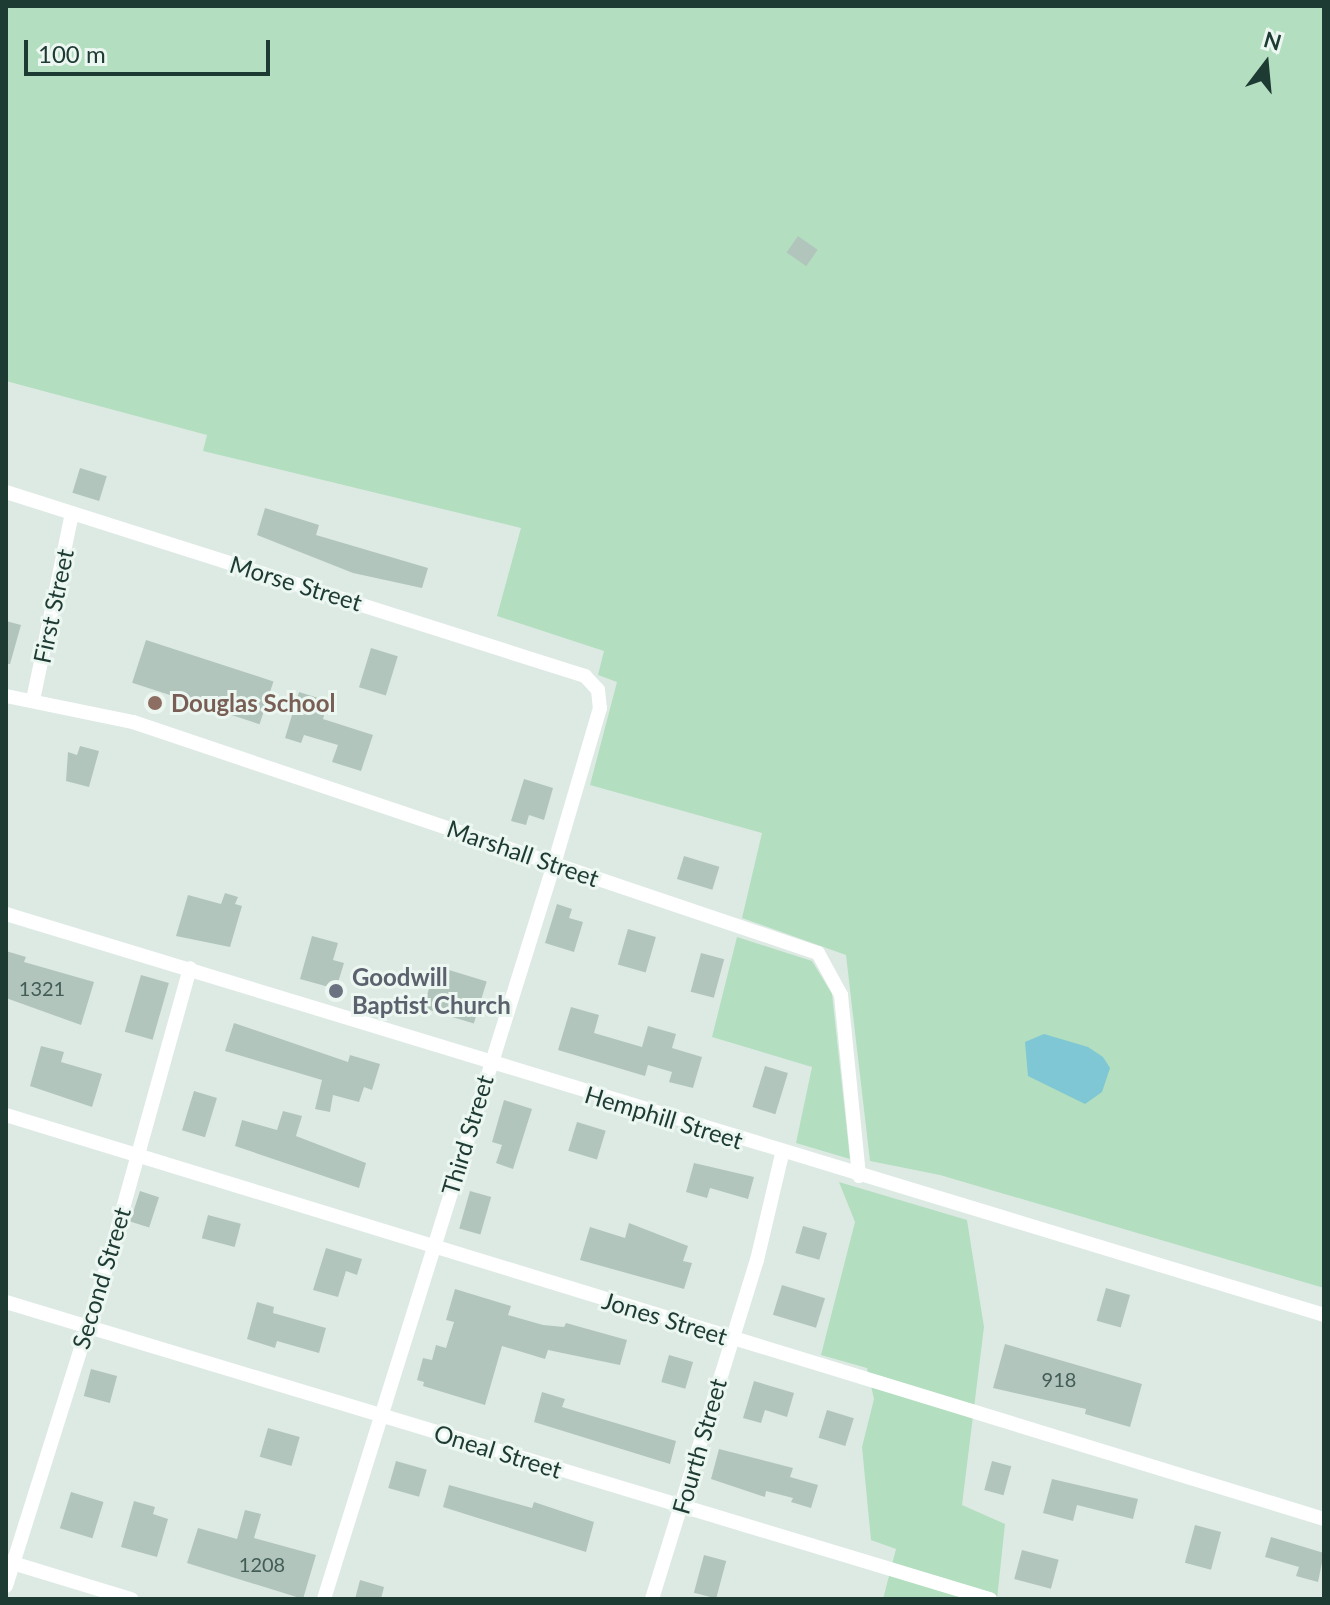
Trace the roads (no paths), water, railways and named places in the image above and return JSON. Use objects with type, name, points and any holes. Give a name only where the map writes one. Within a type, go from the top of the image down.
[{"type":"street","name":"Morse Street","points":[[6,492],[585,676]]},
{"type":"street","name":"First Street","points":[[33,700],[72,513]]},
{"type":"street","name":"Third Street","points":[[324,1599],[600,708],[598,690],[585,676]]},
{"type":"street","name":"Marshall Street","points":[[6,696],[133,722],[818,953],[841,995],[859,1176]]},
{"type":"street","name":"Hemphill Street","points":[[6,914],[190,968],[782,1154],[1324,1315]]},
{"type":"street","name":"Second Street","points":[[6,1586],[10,1562],[87,1327],[190,968]]},
{"type":"street","name":"Jones Street","points":[[6,1115],[1324,1519]]},
{"type":"street","name":"Fourth Street","points":[[652,1599],[757,1260],[782,1154]]},
{"type":"street","name":"Oneal Street","points":[[6,1302],[990,1599]]},
{"type":"street","points":[[10,1562],[131,1599]]},
{"type":"water","points":[[1044,1034],[1088,1047],[1103,1057],[1110,1068],[1102,1092],[1085,1104],[1028,1076],[1025,1042]]},
{"type":"place","name":"Douglas School","points":[[155,703]]},
{"type":"place","name":"Goodwill Baptist Church","points":[[336,991]]}]
